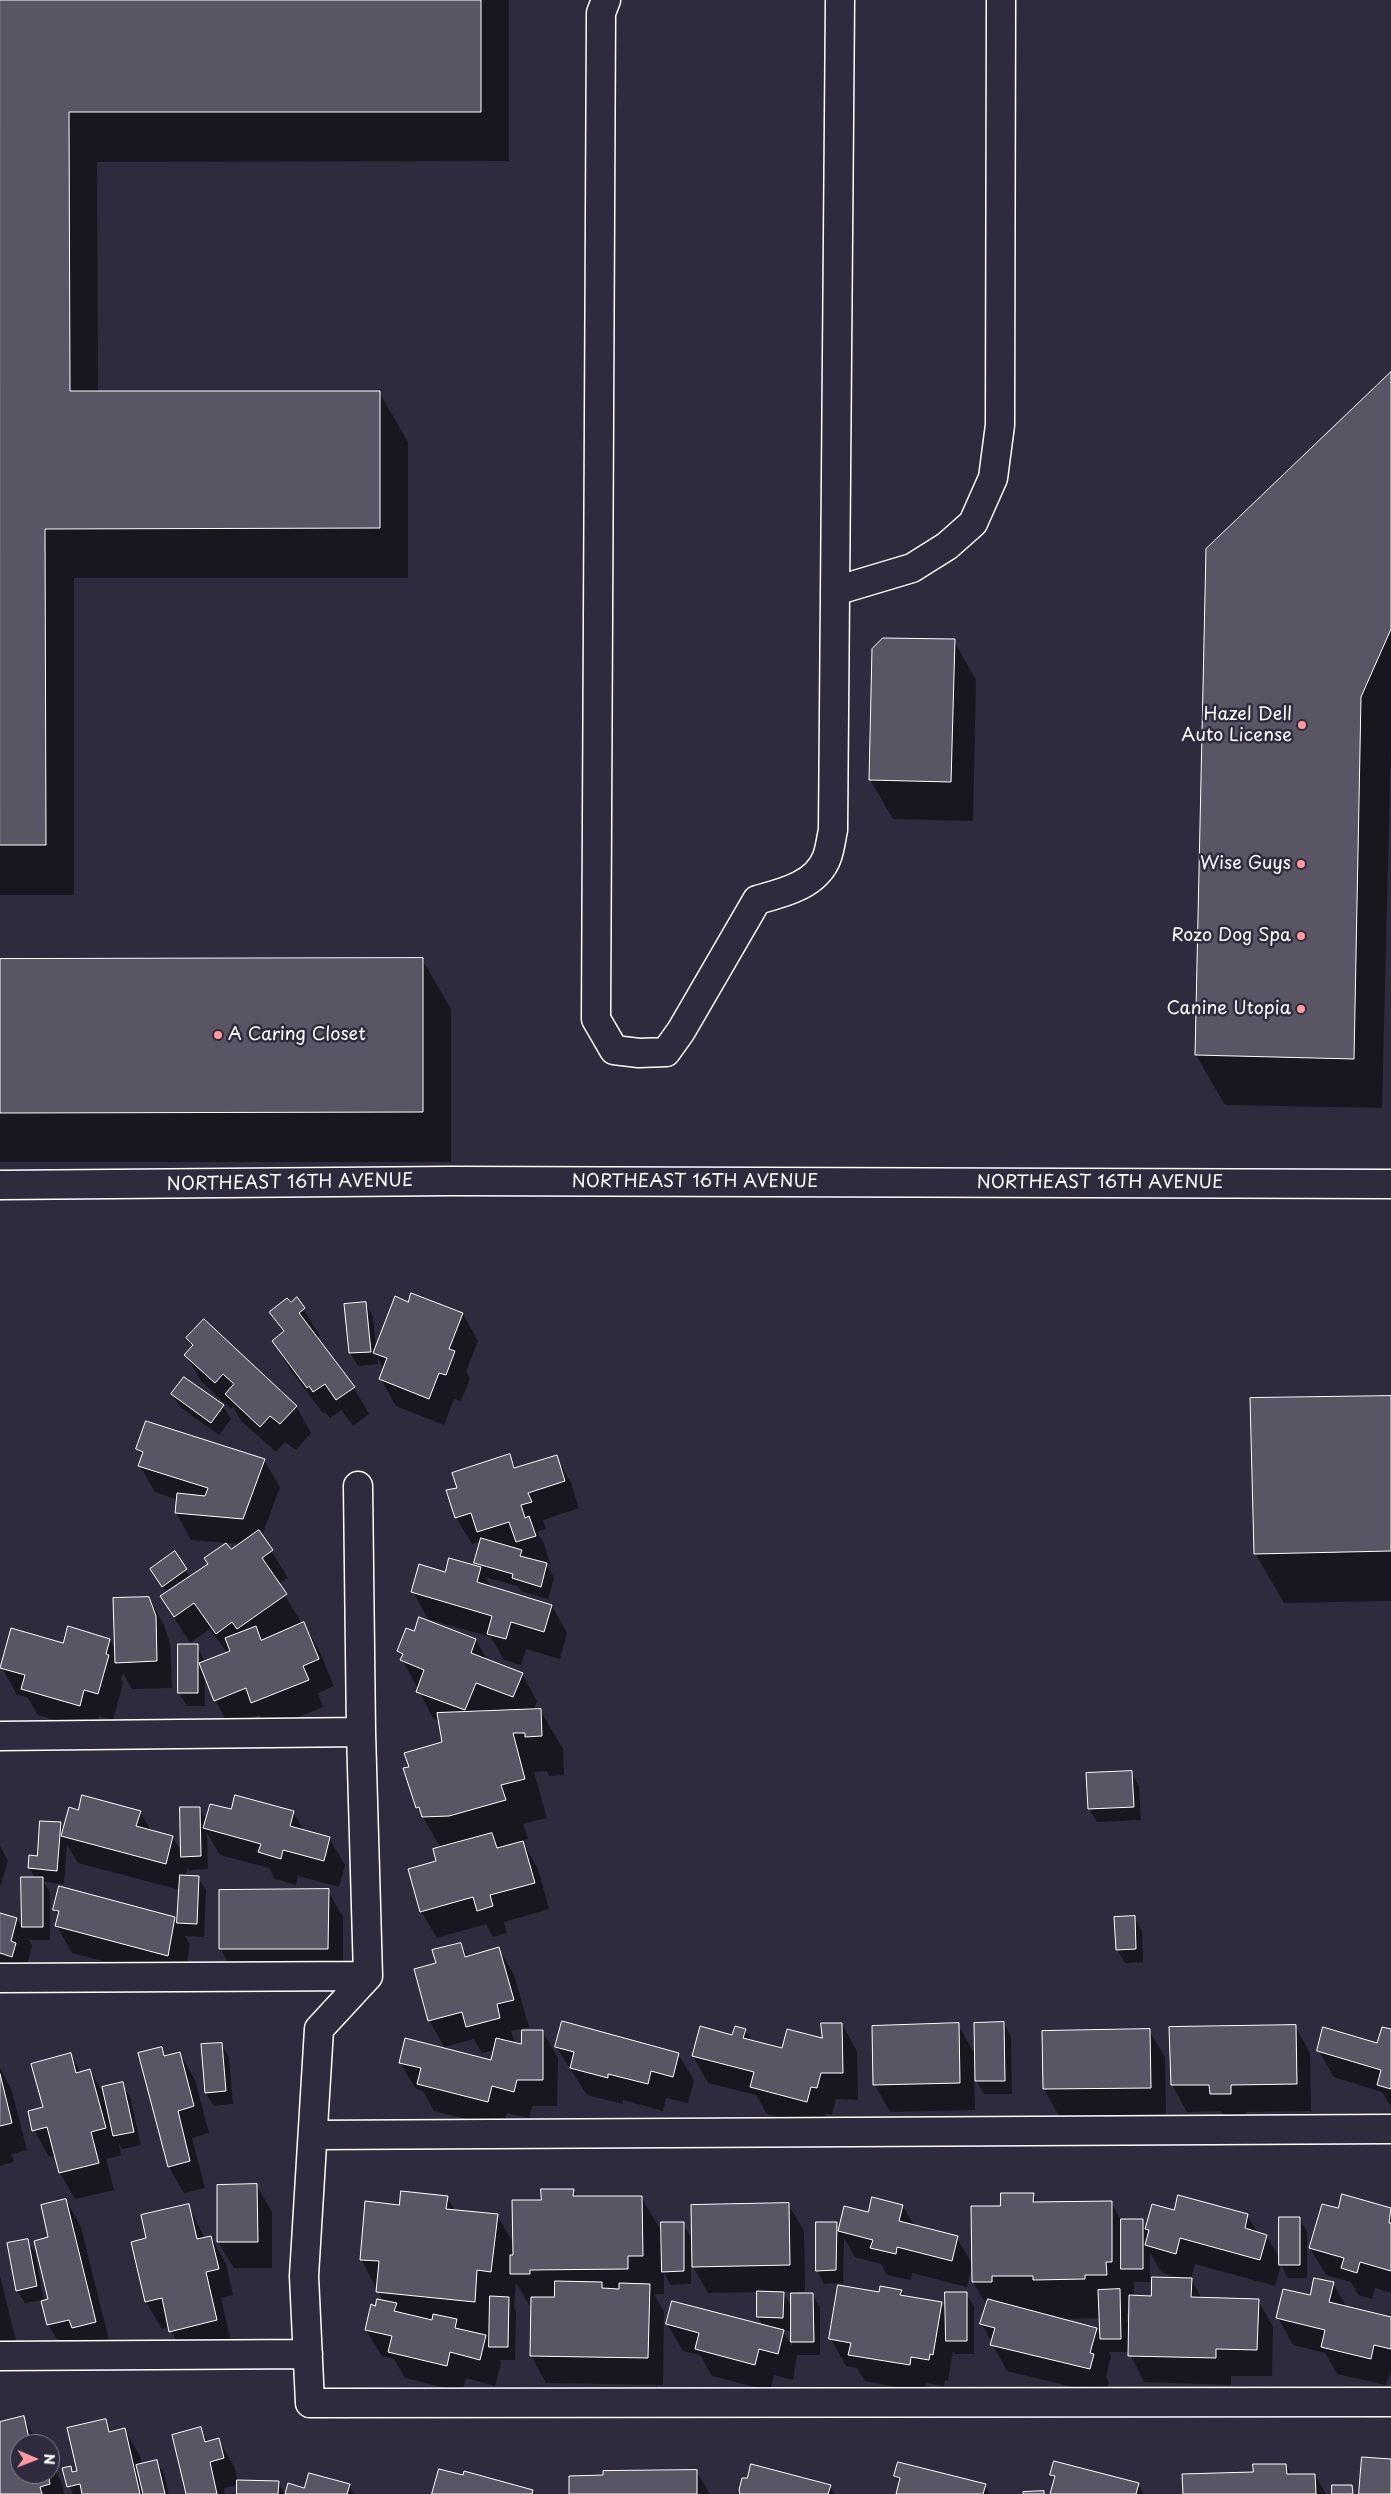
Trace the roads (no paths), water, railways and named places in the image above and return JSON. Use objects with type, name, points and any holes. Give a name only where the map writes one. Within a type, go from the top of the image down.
[{"type":"street","points":[[606,0],[601,13],[596,1019],[614,1050],[639,1053],[666,1052],[681,1031],[757,900],[778,894],[813,879],[827,858],[833,830],[840,0]]},
{"type":"street","points":[[835,591],[912,568],[947,546],[973,523],[993,478],[1000,425],[1001,0]]},
{"type":"street","name":"NORTHEAST 16TH AVENUE","points":[[0,1185],[450,1181],[1391,1184]]},
{"type":"street","points":[[358,1486],[361,1732],[368,1976],[320,2029],[304,2276],[310,2403],[1391,2402]]},
{"type":"street","points":[[0,1736],[361,1732]]},
{"type":"street","points":[[0,1978],[368,1976]]},
{"type":"street","points":[[313,2135],[1391,2129]]},
{"type":"street","points":[[0,2356],[308,2354]]},
{"type":"place","name":"Hazel Dell Auto License","points":[[1302,725]]},
{"type":"place","name":"Wise Guys","points":[[1301,864]]},
{"type":"place","name":"Rozo Dog Spa","points":[[1301,936]]},
{"type":"place","name":"Canine Utopia","points":[[1301,1009]]},
{"type":"place","name":"A Caring Closet","points":[[218,1035]]}]
